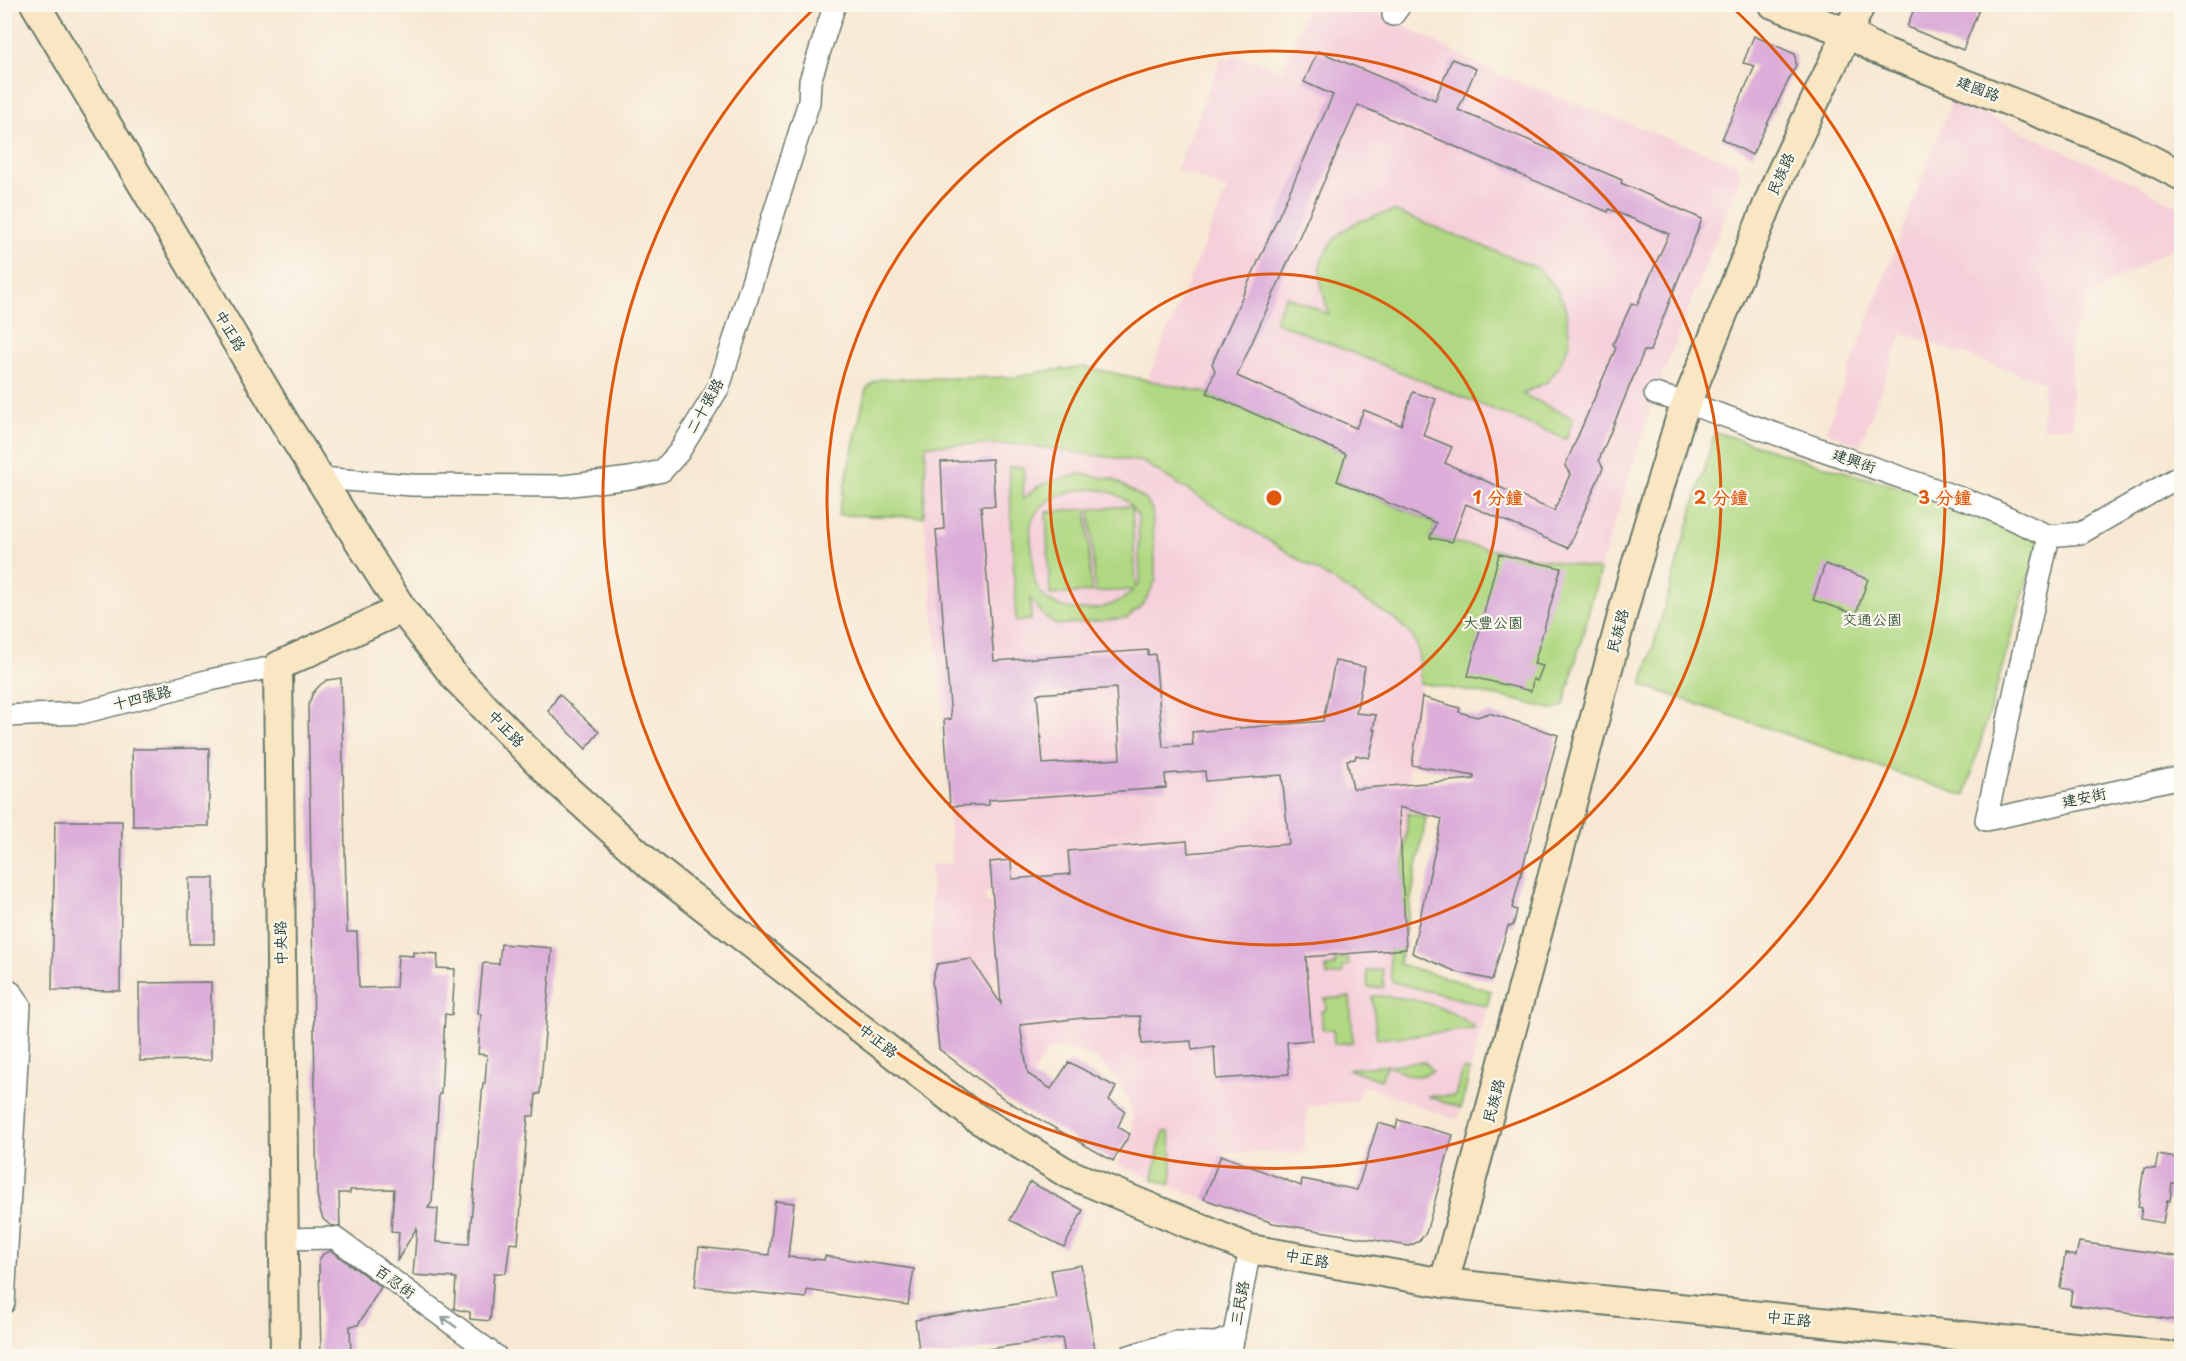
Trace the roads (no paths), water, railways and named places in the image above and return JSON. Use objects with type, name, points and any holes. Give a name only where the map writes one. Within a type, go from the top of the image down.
[{"type":"street","name":"中正路","points":[[35,4],[319,478],[402,609],[456,677],[553,777],[654,868],[975,1117],[1067,1173],[1250,1249],[1444,1283],[2168,1356]]},
{"type":"street","name":"二十張路","points":[[319,478],[412,485],[564,486],[630,478],[662,471],[679,452],[719,387],[809,102],[810,81],[835,4]]},
{"type":"street","name":"建國路","points":[[1773,4],[1848,33],[1876,48],[2128,148],[2181,176]]},
{"type":"street","name":"民族路","points":[[1444,1283],[1631,582],[1687,403],[1779,177],[1861,4]]},
{"type":"street","name":"建興街","points":[[1655,394],[1687,403],[1983,506],[2049,536],[2081,533],[2181,475]]},
{"type":"street","name":"建安街","points":[[2049,536],[1986,820],[2181,777]]},
{"type":"street","points":[[278,666],[402,609]]},
{"type":"street","name":"十四張路","points":[[4,716],[82,713],[210,680],[278,666]]},
{"type":"street","name":"中央路","points":[[278,666],[285,1356]]},
{"type":"street","points":[[4,987],[13,994],[20,1005],[4,1303]]},
{"type":"street","name":"百忍街","points":[[284,1239],[335,1238],[496,1356]]},
{"type":"street","name":"三民路","points":[[1232,1346],[1250,1249]]},
{"type":"street","points":[[1129,1356],[1176,1342],[1216,1343],[1232,1346]]},
{"type":"park label","name":"交通公園","points":[[1872,620]]},
{"type":"park label","name":"大豐公園","points":[[1493,623]]}]
